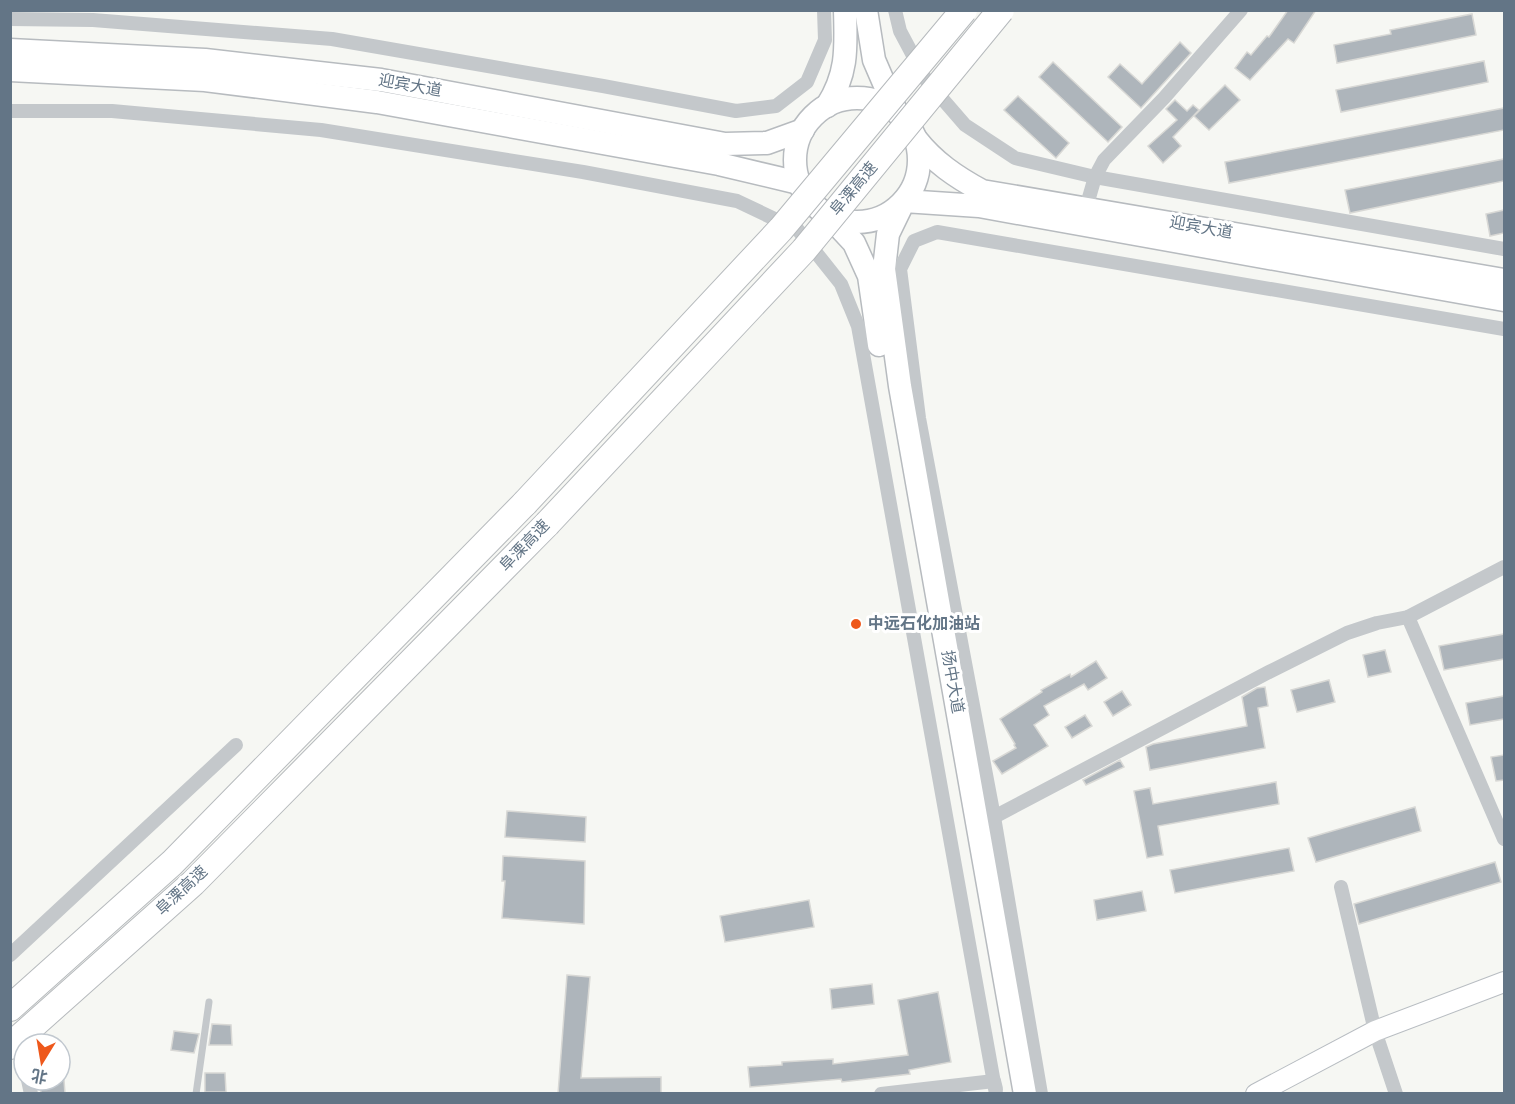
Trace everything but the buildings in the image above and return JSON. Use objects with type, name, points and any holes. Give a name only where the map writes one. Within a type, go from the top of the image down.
[{"type":"highway","name":"阜溧高速","points":[[10,1008],[172,863],[525,503],[781,229],[964,10]]},
{"type":"highway","name":"阜溧高速","points":[[40,1032],[193,883],[547,524],[804,250],[1001,10]]},
{"type":"main road","points":[[827,106],[838,89],[846,60],[846,10]]},
{"type":"main road","points":[[866,10],[874,60],[896,111]]},
{"type":"main road","name":"迎宾大道","points":[[10,50],[205,60],[381,80],[725,144],[767,143],[803,130]]},
{"type":"main road","name":"迎宾大道","points":[[10,70],[205,80],[377,102],[719,164],[799,183]]},
{"type":"main road","points":[[862,98],[880,102],[896,111],[908,124],[916,139],[920,155],[919,172],[914,188],[904,201],[888,215],[868,222],[847,222],[827,214],[810,201],[799,183],[795,162],[797,146],[803,130],[813,116],[827,106],[844,100],[862,98]]},
{"type":"main road","name":"迎宾大道","points":[[916,139],[928,154],[957,177],[982,191],[1504,280]]},
{"type":"main road","name":"迎宾大道","points":[[904,201],[979,206],[1504,300]]},
{"type":"main road","name":"扬中大道","points":[[904,201],[888,234],[884,269],[900,386],[1025,1094]]},
{"type":"main road","name":"扬中大道","points":[[827,214],[854,243],[869,276],[1000,1090]]},
{"type":"street","points":[[10,19],[93,20],[332,39],[736,111],[776,106],[807,82],[825,40],[824,10]]},
{"type":"street","points":[[895,10],[900,31],[926,80],[965,125],[1015,158],[1095,177],[1504,249]]},
{"type":"street","points":[[1086,208],[1095,177],[1104,160],[1164,98],[1241,10]]},
{"type":"street","points":[[10,111],[112,111],[321,130],[737,201],[798,230],[842,284],[858,326],[1000,1090],[880,1094]]},
{"type":"street","points":[[1041,1094],[994,818],[919,418],[900,269],[914,241],[937,232],[1504,329]]},
{"type":"street","points":[[994,818],[1347,633],[1377,622],[1408,617],[1504,567]]},
{"type":"street","points":[[1408,617],[1504,839]]},
{"type":"street","points":[[10,955],[236,745]]},
{"type":"street","points":[[1341,887],[1375,1031],[1396,1094]]},
{"type":"street","points":[[1256,1094],[1375,1031],[1504,982]]},
{"type":"lane","points":[[196,1094],[209,1002]]},
{"type":"place","name":"中远石化加油站","points":[[856,624]]}]
